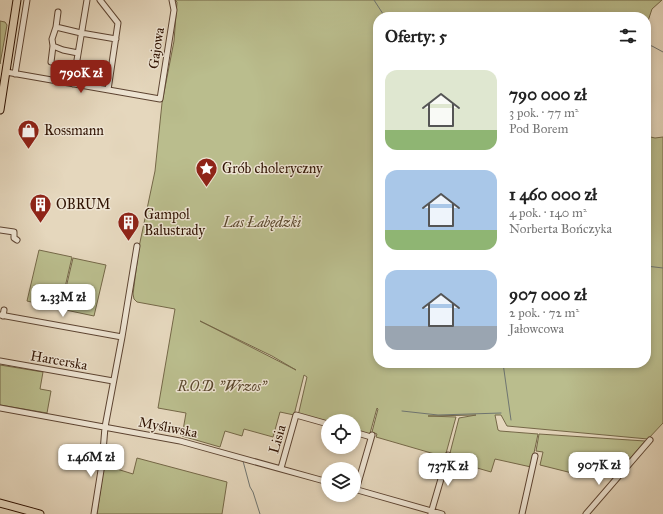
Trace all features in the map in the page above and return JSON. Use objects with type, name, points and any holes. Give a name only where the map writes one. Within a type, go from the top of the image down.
[{"type":"main road","points":[[0,110],[17,0]]},
{"type":"main road","points":[[0,503],[40,514]]},
{"type":"street","points":[[15,74],[26,0]]},
{"type":"street","points":[[73,84],[87,0]]},
{"type":"street","points":[[6,72],[108,90],[118,23],[100,0]]},
{"type":"street","name":"Gajowa","points":[[108,90],[160,99],[174,10],[172,0]]},
{"type":"street","points":[[51,62],[53,46],[52,39],[56,27],[58,12]]},
{"type":"street","points":[[56,27],[116,39]]},
{"type":"street","points":[[53,46],[78,53]]},
{"type":"street","points":[[0,230],[14,232],[14,238],[17,240]]},
{"type":"street","points":[[94,514],[102,464],[105,427],[122,337],[136,246]]},
{"type":"street","points":[[4,310],[2,316],[122,337]]},
{"type":"street","name":"Harcerska","points":[[0,362],[113,381]]},
{"type":"street","name":"Myśliwska","points":[[0,408],[196,445],[321,480]]},
{"type":"street","name":"Lisia","points":[[281,468],[296,415],[321,422]]},
{"type":"street","points":[[361,434],[372,436],[361,471]]},
{"type":"street","points":[[586,514],[650,440]]},
{"type":"street","points":[[431,512],[448,455]]},
{"type":"street","points":[[522,514],[535,456]]},
{"type":"street","points":[[361,492],[442,514]]},
{"type":"green space","name":"Las Łabędzki","points":[[175,0],[662,0],[652,9],[651,12],[373,12],[373,368],[651,368],[651,137],[663,137],[663,423],[648,439],[507,426],[501,415],[495,415],[498,430],[500,431],[538,434],[531,467],[495,459],[491,472],[453,461],[454,455],[450,453],[459,418],[476,415],[428,416],[456,417],[445,457],[376,437],[377,434],[372,432],[377,408],[369,437],[361,435],[361,414],[321,414],[321,423],[298,416],[307,377],[304,375],[294,415],[280,412],[273,437],[244,429],[242,436],[225,431],[220,447],[182,436],[186,413],[158,408],[175,309],[137,302],[134,299],[133,294],[139,247],[155,171],[162,103],[174,41],[177,2]],"holes":[[[200,321],[272,356],[296,370]]]},
{"type":"green space","points":[[0,21],[5,22],[7,25],[0,64]]},
{"type":"green space","points":[[39,250],[72,257],[60,309],[27,301]]},
{"type":"green space","points":[[73,258],[106,265],[94,316],[61,309]]},
{"type":"green space","points":[[0,365],[43,372],[40,389],[51,391],[47,413],[0,405]]},
{"type":"green space","points":[[539,434],[645,441],[620,470],[579,461],[576,474],[540,465],[543,452],[536,451]]},
{"type":"green space","points":[[137,458],[227,482],[222,514],[97,514],[104,465],[133,474]]},
{"type":"waterway","points":[[374,0],[382,12]]},
{"type":"waterway","points":[[651,46],[663,52]]},
{"type":"waterway","points":[[651,267],[663,268]]},
{"type":"waterway","points":[[504,368],[511,420]]},
{"type":"waterway","points":[[402,411],[438,415],[501,413]]},
{"type":"waterway","points":[[243,461],[250,487],[260,514]]},
{"type":"place","name":"Rossmann","points":[[28,150]]},
{"type":"place","name":"Grób choleryczny","points":[[206,188]]},
{"type":"place","name":"OBRUM","points":[[41,224]]},
{"type":"place","name":"Gampol Balustrady","points":[[128,242]]},
{"type":"park label","name":"R.O.D. \"Wrzos\"","points":[[222,386]]}]
